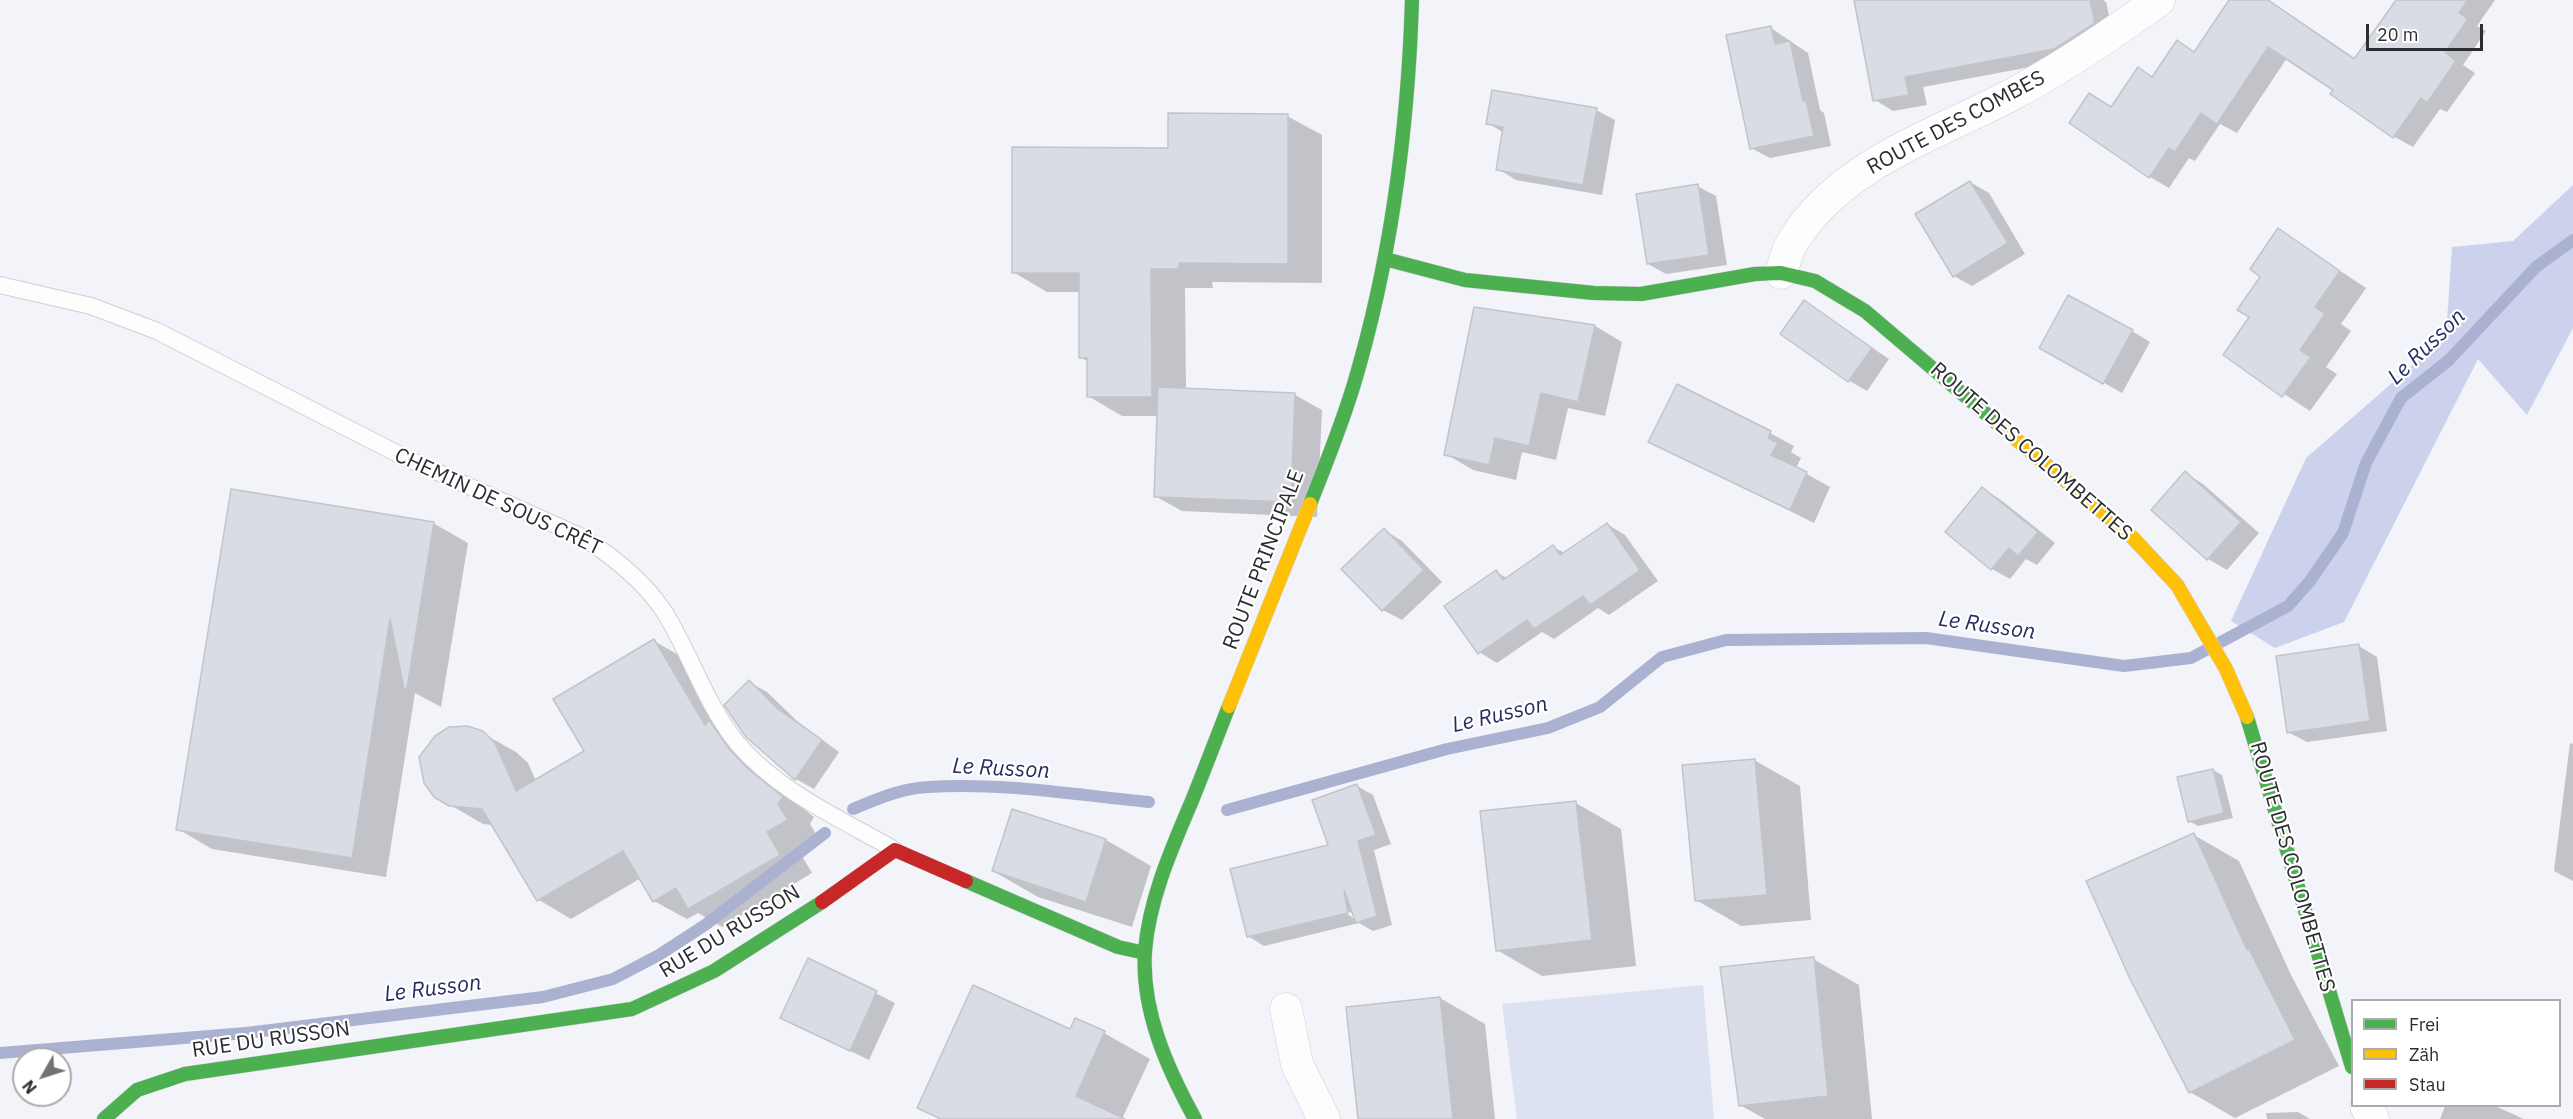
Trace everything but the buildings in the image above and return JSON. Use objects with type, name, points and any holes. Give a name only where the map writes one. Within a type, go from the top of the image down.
[{"type":"street","name":"ROUTE PRINCIPALE","points":[[1195,1119],[1173,1080],[1159,1042],[1149,999],[1145,953],[1155,906],[1174,847],[1352,392],[1385,259],[1411,61],[1412,0]]},
{"type":"street","name":"ROUTE DES COMBES","points":[[1781,273],[1791,244],[1809,218],[1841,187],[1880,161],[2013,94],[2070,62],[2159,0]]},
{"type":"street","name":"ROUTE DES COLOMBETTES","points":[[1385,259],[1465,280],[1594,293],[1641,294],[1755,274],[1781,273],[1815,281],[1865,311],[2132,537],[2177,585],[2226,669],[2246,714],[2263,764],[2351,1064]]},
{"type":"street","points":[[895,850],[1118,947],[1145,953]]},
{"type":"street","name":"RUE DU RUSSON","points":[[104,1119],[137,1090],[185,1074],[632,1009],[687,985],[730,961],[791,923],[895,850]]},
{"type":"street","points":[[1286,1009],[1297,1064],[1324,1119]]},
{"type":"lane","name":"CHEMIN DE SOUS CRÊT","points":[[0,285],[91,306],[157,331],[408,459],[582,537],[607,552],[643,584],[665,613],[720,719],[760,768],[785,787],[895,850]]},
{"type":"shaded area","points":[[2573,185],[2573,328],[2527,415],[2478,359],[2344,622],[2275,648],[2231,621],[2306,458],[2446,336],[2452,247],[2513,241]]},
{"type":"shaded area","points":[[1703,985],[1714,1119],[1517,1119],[1502,1004]]},
{"type":"waterway","name":"Le Russon","points":[[1227,810],[1447,749],[1548,728],[1600,707],[1662,657],[1726,640],[1926,638],[2124,666],[2191,658],[2288,606],[2310,581],[2343,533],[2366,463],[2401,398],[2449,360],[2536,267],[2573,240]]},
{"type":"waterway","name":"Le Russon","points":[[853,809],[909,789],[955,786],[1038,790],[1149,802]]},
{"type":"waterway","name":"Le Russon","points":[[0,1053],[246,1033],[543,997],[613,979],[659,955],[705,925],[825,833]]},
{"type":"traffic: fast","points":[[1310,504],[1349,399],[1367,337],[1388,242],[1402,145],[1412,0]]},
{"type":"traffic: fast","points":[[1385,259],[1465,280],[1594,293],[1641,294],[1755,274],[1781,273],[1815,281],[1865,311],[1998,424]]},
{"type":"traffic: fast","points":[[1195,1119],[1175,1080],[1158,1038],[1147,995],[1145,951],[1151,913],[1162,876],[1229,706]]},
{"type":"traffic: fast","points":[[2247,717],[2351,1064]]},
{"type":"traffic: fast","points":[[966,881],[1118,947],[1145,953]]},
{"type":"traffic: fast","points":[[104,1119],[137,1090],[185,1074],[632,1009],[714,971],[822,902]]},
{"type":"traffic: slow","points":[[1998,424],[2132,537],[2177,585],[2226,669],[2247,717]]},
{"type":"traffic: slow","points":[[1229,706],[1310,504]]},
{"type":"traffic: jam","points":[[822,902],[895,850],[966,881]]}]
